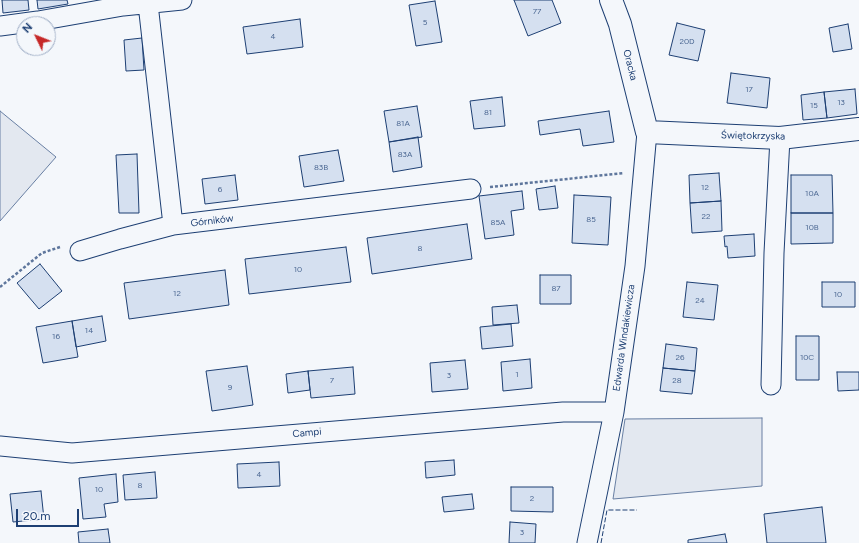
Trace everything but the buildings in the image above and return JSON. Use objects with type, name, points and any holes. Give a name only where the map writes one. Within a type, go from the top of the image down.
[{"type":"street","points":[[0,26],[38,21],[123,3],[148,4],[182,0]]},
{"type":"street","name":"Oracka","points":[[611,0],[620,24],[647,132]]},
{"type":"street","points":[[148,4],[173,226]]},
{"type":"street","name":"Świętokrzyska","points":[[647,132],[780,138],[859,129]]},
{"type":"street","name":"Edwarda Windakiewicza","points":[[587,543],[614,412],[635,266],[647,132]]},
{"type":"street","points":[[771,385],[774,253],[780,138]]},
{"type":"street","name":"Górników","points":[[80,251],[120,239],[173,226],[471,189]]},
{"type":"street","name":"Campi","points":[[0,446],[72,453],[563,412],[614,412]]},
{"type":"path","points":[[471,189],[622,173],[629,174]]},
{"type":"path","points":[[0,287],[42,253],[76,241],[80,251]]},
{"type":"shaded area","points":[[0,111],[56,157],[0,221]]},
{"type":"shaded area","points":[[762,418],[762,486],[613,499],[625,419]]},
{"type":"fence","points":[[601,543],[607,510],[637,510]]}]
